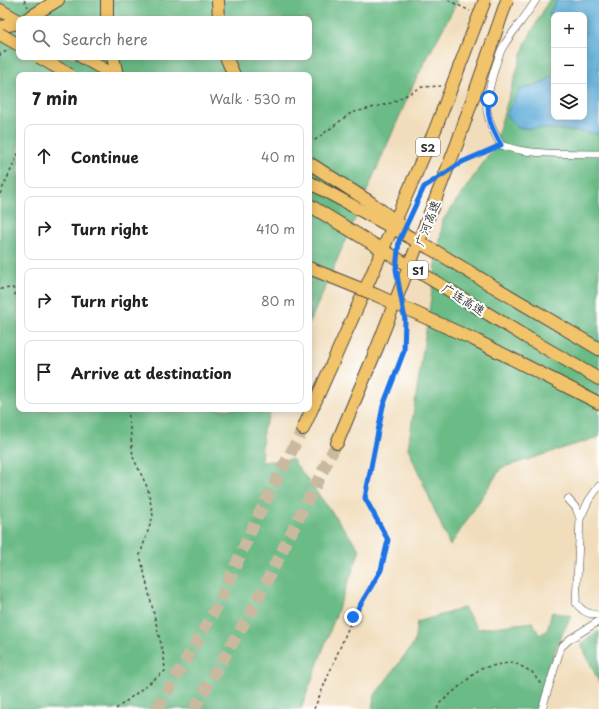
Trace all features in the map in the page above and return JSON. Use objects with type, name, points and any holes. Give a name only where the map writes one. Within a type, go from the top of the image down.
[{"type":"highway","points":[[32,16],[58,0]]},
{"type":"highway","points":[[106,16],[107,0]]},
{"type":"highway","points":[[218,0],[219,16]]},
{"type":"highway","name":"S2","points":[[312,411],[435,130],[485,0]]},
{"type":"highway","name":"广河高速","points":[[337,443],[377,348],[458,144],[507,0]]},
{"type":"highway","points":[[0,10],[16,20]]},
{"type":"highway","points":[[0,27],[16,23]]},
{"type":"highway","points":[[0,34],[16,43]]},
{"type":"highway","points":[[44,60],[65,72]]},
{"type":"highway","points":[[87,60],[109,72]]},
{"type":"highway","points":[[113,60],[113,72]]},
{"type":"highway","points":[[227,60],[233,72]]},
{"type":"highway","points":[[312,165],[370,202],[435,251]]},
{"type":"highway","name":"S1","points":[[312,184],[435,251],[599,349]]},
{"type":"highway","name":"广连高速","points":[[312,207],[526,337],[599,379]]},
{"type":"highway","points":[[312,269],[376,295],[474,340],[599,403]]},
{"type":"highway","name":"S2","points":[[304,429],[311,412]]},
{"type":"street","points":[[536,0],[525,19],[503,47],[492,75],[487,110],[493,130],[501,145],[510,148],[550,153],[599,154]]},
{"type":"street","points":[[599,486],[589,500],[580,518],[576,603],[588,614],[599,615]]},
{"type":"street","points":[[568,499],[576,508],[580,518]]},
{"type":"street","points":[[542,709],[561,647],[570,639],[599,621]]},
{"type":"path","points":[[312,139],[315,140],[351,113],[391,103],[422,88],[442,86]]},
{"type":"path","points":[[455,166],[501,145]]},
{"type":"path","points":[[0,194],[16,159]]},
{"type":"path","points":[[409,221],[424,187],[437,179]]},
{"type":"path","points":[[0,289],[13,288],[16,296]]},
{"type":"path","points":[[314,709],[353,617],[381,570],[388,540],[365,498],[383,406],[404,351],[404,313]]},
{"type":"path","points":[[116,709],[165,671],[164,657],[140,555],[153,516],[148,489],[133,457],[128,412]]},
{"type":"path","points":[[437,709],[440,703],[482,668],[513,662],[532,672],[547,694]]},
{"type":"green space","points":[[0,0],[458,0],[414,83],[312,317],[312,72],[16,72],[16,412],[271,412],[263,430],[261,462],[292,459],[360,550],[301,709],[0,709]]},
{"type":"green space","points":[[549,0],[557,0],[549,14],[551,18],[551,77],[543,83],[519,90],[519,128],[554,129],[599,134],[599,437],[501,468],[450,546],[408,448],[443,220],[493,149],[525,44]]},
{"type":"green space","points":[[464,608],[478,629],[533,622],[539,635],[547,631],[552,612],[571,616],[556,647],[539,703],[535,709],[372,709],[375,695],[414,643],[417,622]]},
{"type":"green space","points":[[599,631],[599,682],[581,644]]},
{"type":"water","points":[[557,0],[599,0],[599,134],[554,129],[518,128],[506,115],[519,90],[543,83],[551,77],[551,120],[587,120],[587,12],[551,12],[551,18],[549,14]]},
{"type":"tunnel","points":[[157,709],[217,607],[256,520],[303,429]]},
{"type":"tunnel","points":[[194,709],[253,608],[337,443]]},
{"type":"route","points":[[353,617],[381,570],[388,540],[365,498],[383,406],[404,351],[405,320],[396,269],[399,241],[424,187],[462,162],[501,145],[493,130],[487,110],[489,99]]}]
